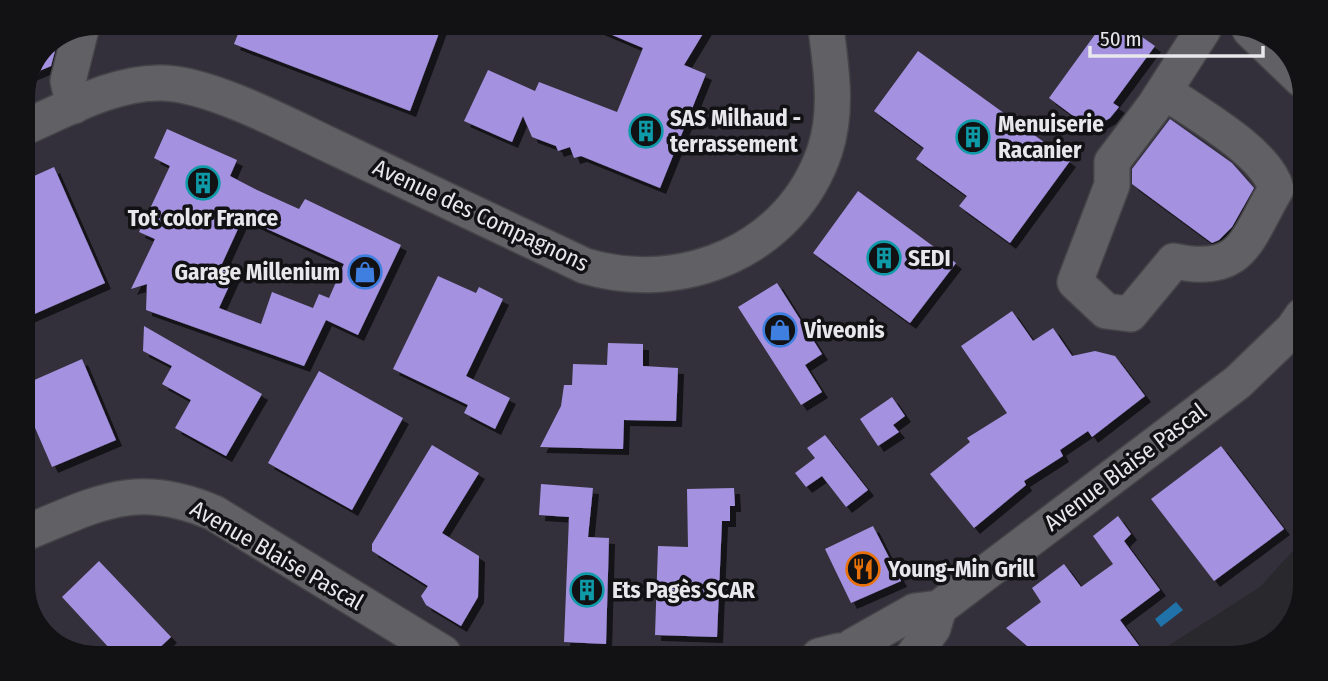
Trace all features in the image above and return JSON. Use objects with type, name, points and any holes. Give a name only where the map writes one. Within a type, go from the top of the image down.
[{"type":"street","name":"Avenue des Compagnons","points":[[35,123],[74,106],[131,87],[162,83],[185,86],[262,113],[585,266],[620,274],[676,273],[704,267],[737,255],[779,223],[800,200],[825,150],[833,112],[827,35]]},
{"type":"street","points":[[1164,91],[1241,145],[1273,176],[1276,189],[1240,250],[1221,264],[1193,265],[1174,261],[1130,314],[1106,311],[1074,282],[1112,186],[1112,162],[1164,91],[1200,35]]},
{"type":"street","points":[[74,106],[68,81],[79,37]]},
{"type":"street","points":[[1268,47],[1281,60]]},
{"type":"street","name":"Avenue Blaise Pascal","points":[[857,646],[915,611],[939,608],[1238,382],[1293,329]]},
{"type":"street","name":"Avenue Blaise Pascal","points":[[35,529],[105,500],[133,495],[187,502],[214,513],[432,646]]},
{"type":"street","name":"Avenue Blaise Pascal","points":[[920,646],[933,628],[939,608]]},
{"type":"shaded area","points":[[96,35],[1232,35],[1259,41],[1283,62],[1290,76],[1293,92],[1293,551],[1260,587],[1168,646],[96,646],[69,640],[45,619],[38,605],[35,589],[35,92],[41,69],[56,50],[66,43],[76,38]]},
{"type":"water","points":[[1176,602],[1183,610],[1161,627],[1155,619]]},
{"type":"building","points":[[238,35],[438,35],[410,111],[234,44]]},
{"type":"building","points":[[612,35],[702,35],[684,65],[706,74],[660,188],[581,156],[574,158],[570,147],[558,151],[556,146],[532,137],[523,116],[512,142],[464,121],[488,70],[535,91],[539,82],[617,112],[643,48]]},
{"type":"building","points":[[1095,35],[1139,35],[1155,46],[1113,103],[1119,107],[1110,118],[1091,129],[1049,98]]},
{"type":"building","points":[[55,51],[51,66],[40,71]]},
{"type":"building","name":"Menuiserie Racanier","points":[[918,51],[1070,161],[1010,243],[959,206],[967,196],[916,159],[924,148],[874,111]]},
{"type":"building","points":[[1170,119],[1232,163],[1254,188],[1232,227],[1212,243],[1132,184],[1132,169]]},
{"type":"building","points":[[167,129],[237,160],[230,176],[257,190],[299,209],[305,199],[401,245],[358,335],[326,320],[304,366],[146,310],[147,284],[131,289],[155,239],[139,232],[170,166],[154,158]],"holes":[[[243,218],[344,264],[329,298],[319,294],[313,308],[272,292],[261,324],[219,308],[235,273],[221,266]]]},
{"type":"building","points":[[54,167],[105,283],[35,314],[35,176]]},
{"type":"building","name":"SEDI","points":[[858,191],[956,263],[910,323],[813,253]]},
{"type":"building","points":[[438,276],[476,293],[479,287],[503,299],[466,376],[510,398],[495,429],[464,413],[468,405],[393,369]]},
{"type":"building","name":"Viveonis","points":[[777,283],[822,354],[805,365],[822,392],[801,405],[738,307]]},
{"type":"building","points":[[1012,311],[1033,341],[1053,328],[1072,356],[1095,351],[1115,356],[1145,396],[1092,437],[1088,431],[1060,450],[1063,456],[1024,481],[1026,485],[974,528],[930,474],[970,442],[967,438],[1007,413],[961,346]]},
{"type":"building","points":[[144,326],[262,394],[226,456],[175,428],[191,400],[162,384],[172,366],[143,351]]},
{"type":"building","points":[[608,343],[643,344],[643,366],[678,368],[676,421],[624,420],[623,449],[540,447],[561,406],[564,385],[572,385],[573,364],[607,365]]},
{"type":"building","points":[[82,359],[116,440],[52,467],[35,428],[35,380]]},
{"type":"building","points":[[319,371],[403,418],[352,510],[268,463]]},
{"type":"building","points":[[892,397],[905,416],[893,425],[899,432],[878,446],[860,419]]},
{"type":"building","points":[[825,435],[868,490],[846,507],[822,476],[806,487],[795,473],[815,458],[807,448]]},
{"type":"building","points":[[432,445],[479,473],[442,533],[479,556],[478,597],[461,626],[426,605],[421,596],[428,586],[372,551],[372,544]]},
{"type":"building","points":[[1221,446],[1284,529],[1214,581],[1151,499]]},
{"type":"building","name":"Ets Pagès SCAR","points":[[541,484],[593,488],[588,537],[609,538],[606,644],[564,642],[569,517],[539,515]]},
{"type":"building","points":[[734,488],[735,506],[730,506],[730,521],[722,521],[717,637],[655,635],[658,546],[688,547],[687,489]]},
{"type":"building","points":[[1118,516],[1131,534],[1124,541],[1160,590],[1120,620],[1139,646],[1027,646],[1006,628],[1041,602],[1032,588],[1064,564],[1081,587],[1113,564],[1093,536]]},
{"type":"building","points":[[873,526],[901,581],[851,603],[825,549]]},
{"type":"building","points":[[99,561],[171,637],[161,646],[107,646],[62,597]]},
{"type":"place","name":"SAS Milhaud - terrassement","points":[[646,131]]},
{"type":"place","name":"Menuiserie Racanier","points":[[973,137]]},
{"type":"place","name":"Tot color France","points":[[203,183]]},
{"type":"place","name":"SEDI","points":[[884,258]]},
{"type":"place","name":"Garage Millenium","points":[[365,272]]},
{"type":"place","name":"Viveonis","points":[[780,330]]},
{"type":"place","name":"Young-Min Grill","points":[[863,569]]},
{"type":"place","name":"Ets Pagès SCAR","points":[[587,590]]}]
